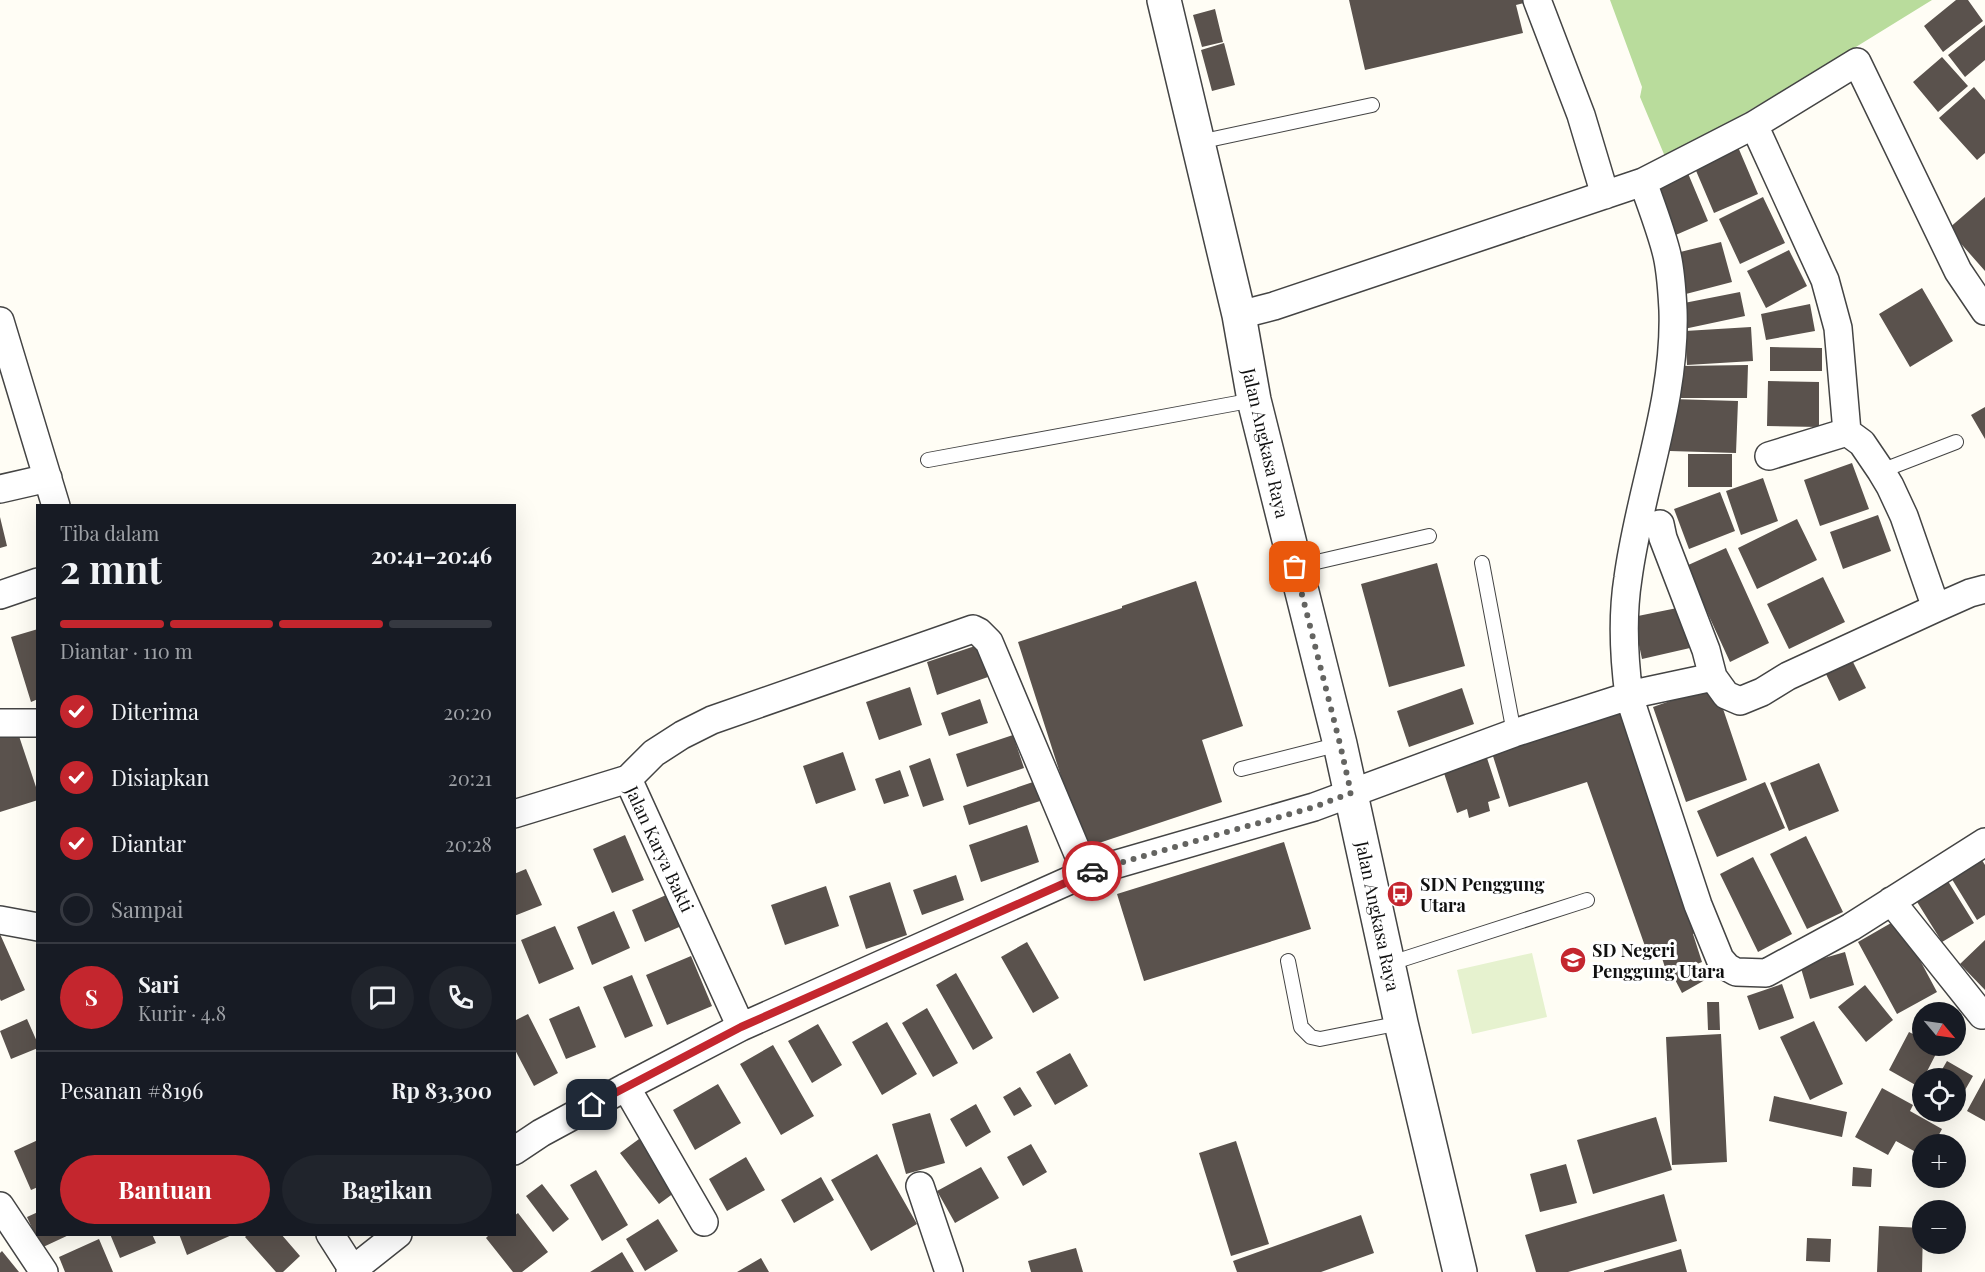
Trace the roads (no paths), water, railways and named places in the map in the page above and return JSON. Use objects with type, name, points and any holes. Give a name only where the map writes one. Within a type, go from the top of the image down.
[{"type":"street","name":"Jalan Angkasa Raya","points":[[1164,0],[1239,315],[1254,400],[1340,744],[1401,1023],[1460,1272]]},
{"type":"street","points":[[1537,0],[1577,105],[1605,195]]},
{"type":"street","points":[[1239,315],[1274,306],[1643,182],[1754,125],[1857,62],[1958,271],[1985,311]]},
{"type":"street","points":[[1754,125],[1825,280],[1838,328],[1846,432]]},
{"type":"street","points":[[1643,182],[1667,254],[1673,310],[1670,368],[1660,433],[1642,503],[1628,579],[1625,617],[1626,676],[1639,693],[1698,905],[1720,959],[1726,967],[1736,972],[1766,973],[1851,927],[1985,842]]},
{"type":"street","points":[[1,326],[55,504]]},
{"type":"street","points":[[1769,456],[1846,432]]},
{"type":"street","points":[[1846,432],[1862,443],[1881,471],[1904,516],[1936,608]]},
{"type":"street","points":[[0,489],[48,478]]},
{"type":"street","points":[[1659,524],[1706,650],[1713,677],[1726,694],[1740,701],[1762,692],[1788,676],[1936,608],[1985,589]]},
{"type":"street","points":[[0,595],[36,583]]},
{"type":"street","points":[[628,778],[654,753],[712,720],[973,629],[989,642],[1086,873]]},
{"type":"street","points":[[516,1150],[541,1133],[741,1027],[1086,873],[1314,807],[1514,734],[1639,693],[1713,677]]},
{"type":"street","points":[[0,723],[36,723]]},
{"type":"street","name":"Jalan Karya Bakti","points":[[516,813],[628,778],[741,1027]]},
{"type":"street","points":[[1892,902],[1982,1015]]},
{"type":"street","points":[[0,920],[36,927]]},
{"type":"street","points":[[626,1087],[704,1222]]},
{"type":"street","points":[[920,1186],[949,1272]]},
{"type":"street","points":[[0,1206],[44,1272]]},
{"type":"street","points":[[332,1236],[361,1268],[396,1236]]},
{"type":"lane","points":[[1199,142],[1371,105]]},
{"type":"lane","points":[[928,460],[1254,400]]},
{"type":"lane","points":[[1881,471],[1956,442]]},
{"type":"lane","points":[[1295,567],[1429,536]]},
{"type":"lane","points":[[1482,562],[1514,734]]},
{"type":"lane","points":[[1240,769],[1340,744]]},
{"type":"lane","points":[[1388,964],[1587,900]]},
{"type":"lane","points":[[1288,961],[1301,1027],[1311,1036],[1320,1040],[1401,1023]]},
{"type":"place","name":"SDN Penggung Utara","points":[[1400,894]]},
{"type":"place","name":"SD Negeri Penggung Utara","points":[[1573,960]]}]
